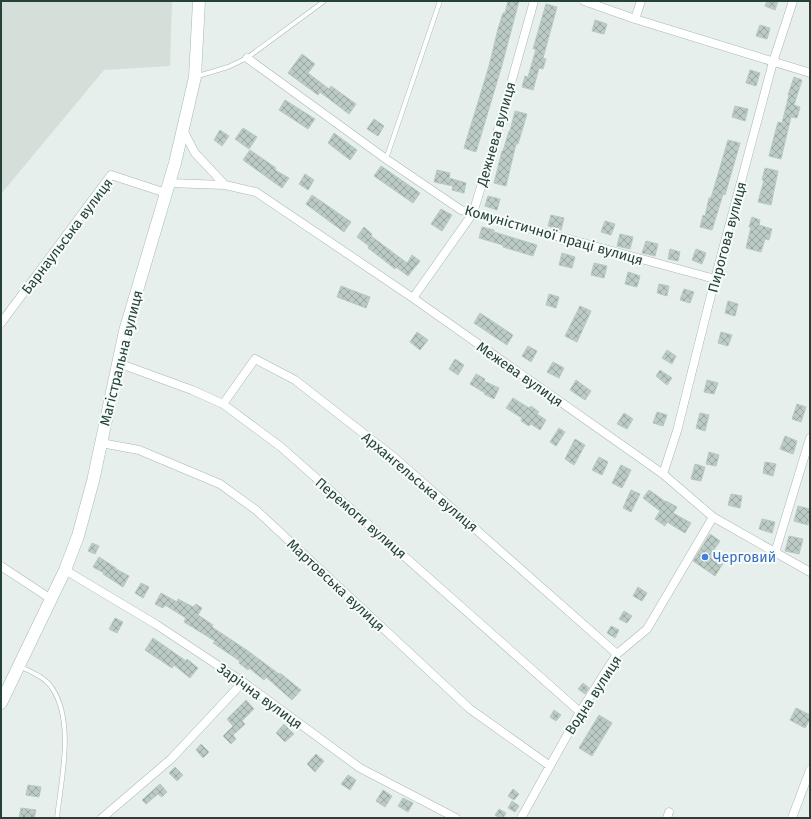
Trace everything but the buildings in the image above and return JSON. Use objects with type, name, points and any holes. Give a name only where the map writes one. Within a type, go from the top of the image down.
[{"type":"main road","name":"Магістральна вулиця","points":[[1,703],[65,570],[78,536],[93,481],[126,331],[168,188],[195,77],[199,1]]},
{"type":"street","name":"Дежнева вулиця","points":[[413,298],[473,213],[534,1]]},
{"type":"street","points":[[584,1],[635,19],[810,72]]},
{"type":"street","points":[[635,19],[641,1]]},
{"type":"street","name":"Пирогова вулиця","points":[[663,474],[677,431],[715,279],[773,62],[793,1]]},
{"type":"street","name":"Комуністичної праці вулиця","points":[[247,58],[461,210],[715,279]]},
{"type":"street","points":[[183,130],[195,153],[226,185]]},
{"type":"street","name":"Барнаульська вулиця","points":[[1,323],[111,175],[168,188]]},
{"type":"street","name":"Межева вулиця","points":[[168,188],[226,185],[256,192],[413,298],[663,474],[713,518],[810,572]]},
{"type":"street","name":"Архангельська вулиця","points":[[223,404],[255,359],[295,380],[395,458],[617,654]]},
{"type":"street","name":"Перемоги вулиця","points":[[118,363],[192,390],[223,404],[281,447],[580,712]]},
{"type":"street","points":[[775,553],[810,438]]},
{"type":"street","name":"Мартовська вулиця","points":[[101,443],[139,450],[220,484],[256,510],[470,709],[550,766]]},
{"type":"street","name":"Водна вулиця","points":[[521,818],[580,712],[617,654],[647,629],[713,518]]},
{"type":"street","points":[[1,566],[51,599]]},
{"type":"street","name":"Зарічна вулиця","points":[[65,570],[157,624],[243,682],[360,768],[456,818]]},
{"type":"street","points":[[102,818],[172,759],[243,682]]},
{"type":"street","points":[[792,818],[810,770]]},
{"type":"lane","points":[[386,158],[440,1]]},
{"type":"lane","points":[[195,77],[228,67],[247,58],[323,2]]},
{"type":"lane","points":[[19,666],[42,678],[52,688],[61,706],[65,758],[57,818]]},
{"type":"shaded area","points":[[1,1],[172,1],[170,66],[104,70],[1,194]]},
{"type":"place","name":"Черговий","points":[[705,557]]}]
